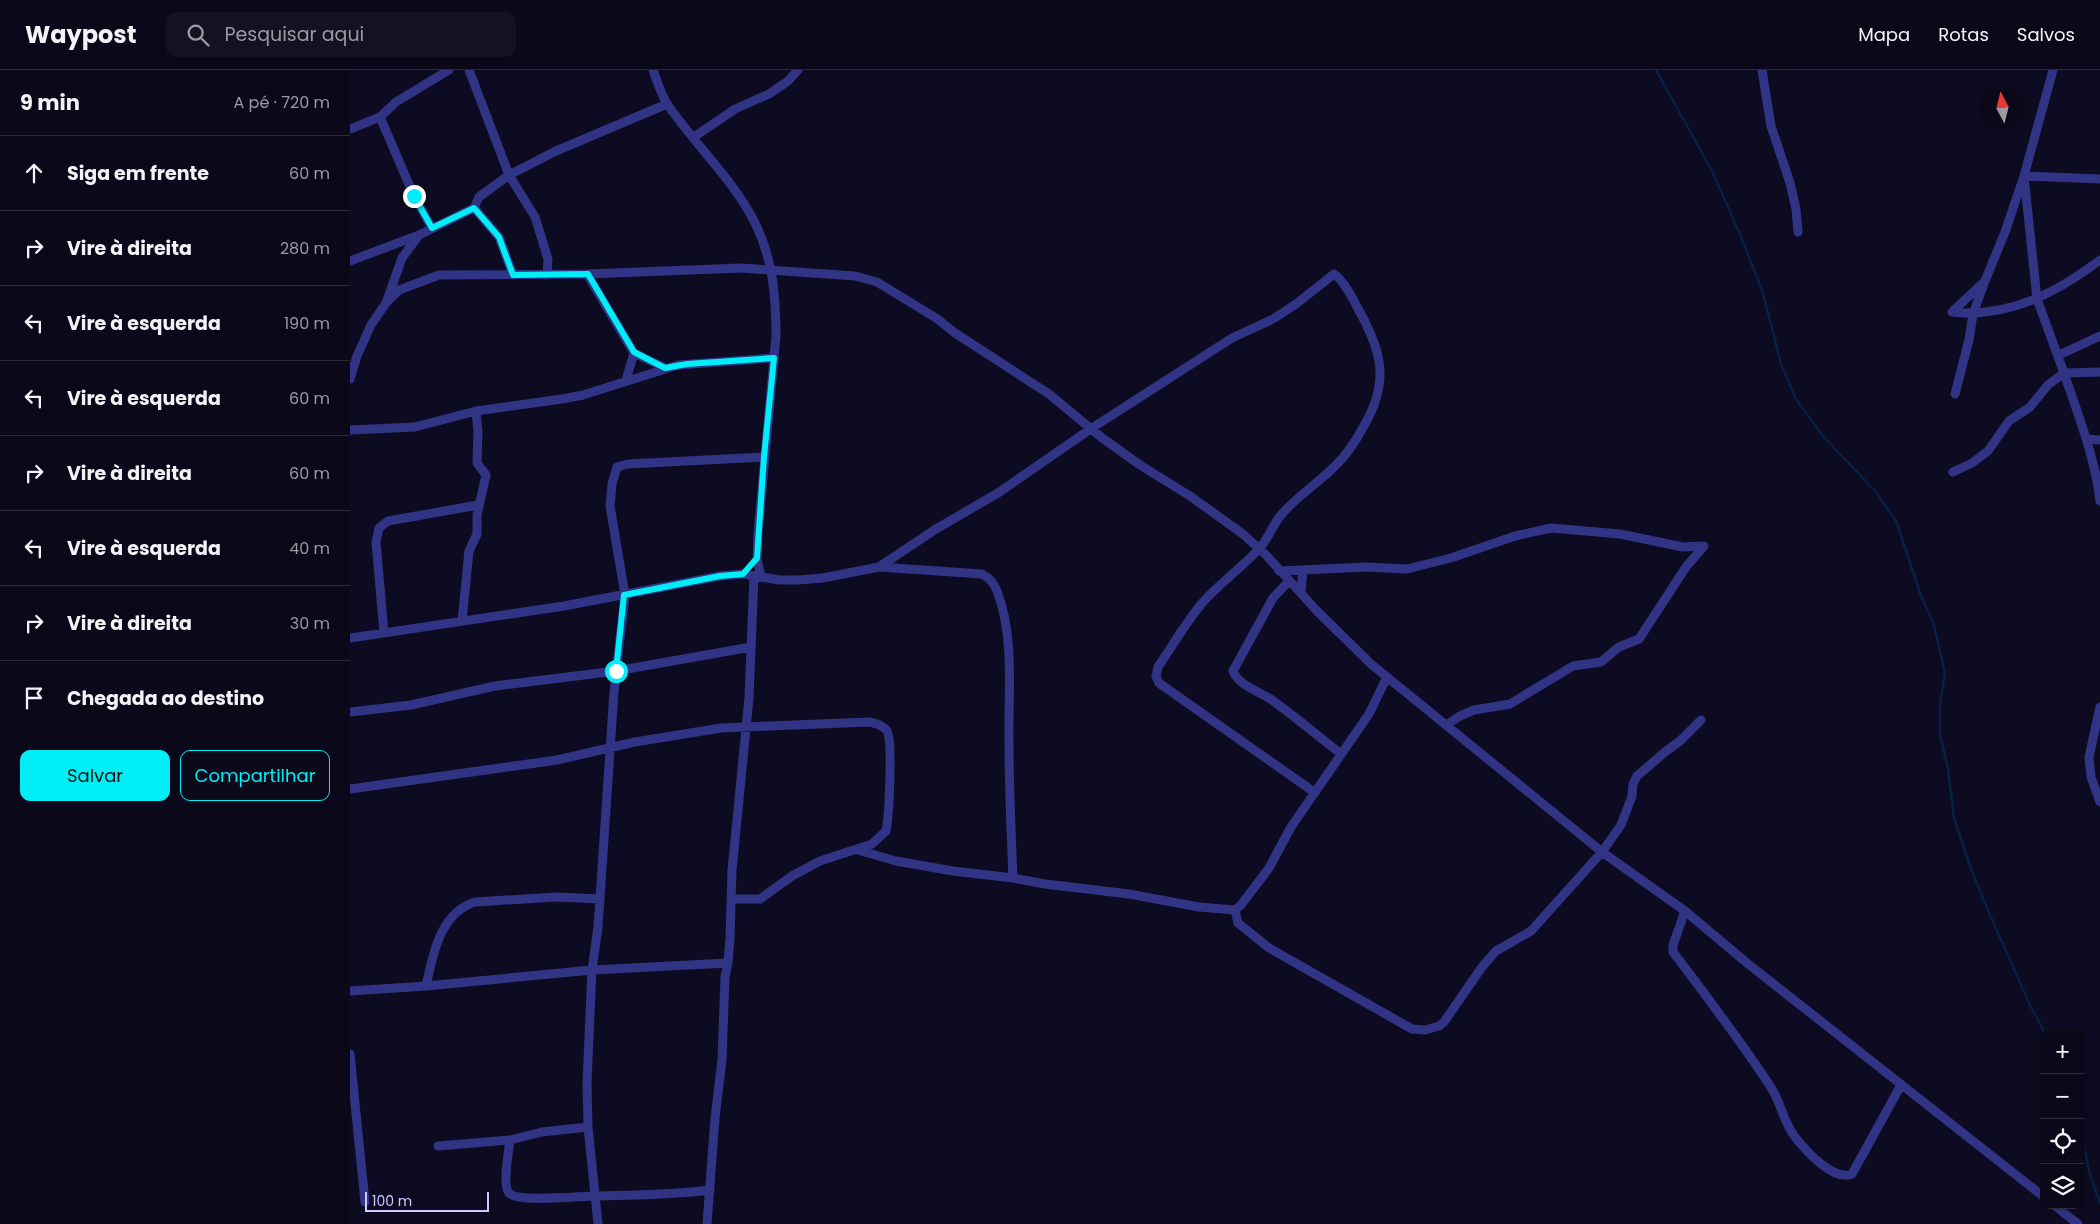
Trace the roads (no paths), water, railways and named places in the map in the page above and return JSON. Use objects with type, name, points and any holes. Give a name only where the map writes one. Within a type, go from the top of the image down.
[{"type":"street","points":[[350,129],[380,117],[396,102],[449,70]]},
{"type":"street","points":[[469,70],[509,175],[535,217],[548,259],[547,275]]},
{"type":"street","points":[[652,70],[667,104],[694,137],[752,216],[771,269],[776,305],[774,358],[764,457],[747,725],[732,870],[732,899],[728,963],[725,977],[722,1060],[714,1118],[706,1224]]},
{"type":"street","points":[[694,137],[736,109],[780,87],[798,70]]},
{"type":"street","points":[[1762,70],[1771,126],[1790,183],[1796,209],[1798,232]]},
{"type":"street","points":[[1955,394],[1970,340],[1973,314],[1984,281],[2006,232],[2024,176],[2053,70]]},
{"type":"street","points":[[350,261],[419,235],[474,208],[479,197],[509,175],[556,151],[667,104]]},
{"type":"street","points":[[380,117],[414,196],[432,228]]},
{"type":"street","points":[[2024,176],[2100,179]]},
{"type":"street","points":[[2024,176],[2037,299],[2059,355],[2086,439],[2100,496]]},
{"type":"street","points":[[474,208],[499,237],[513,275]]},
{"type":"street","points":[[386,304],[402,258],[419,235]]},
{"type":"street","points":[[548,259],[564,274]]},
{"type":"street","points":[[1984,281],[1952,312],[1973,314],[2010,308],[2037,299],[2061,288],[2100,260]]},
{"type":"street","points":[[350,378],[357,356],[371,325],[386,304],[399,290],[439,275],[547,275],[771,269],[855,276],[877,282],[936,318],[970,343],[1049,394],[1140,465],[1190,496],[1243,534],[1260,549],[1288,582],[1300,592],[1339,634],[1387,677],[1602,852],[1685,911],[1746,963],[2040,1194]]},
{"type":"street","points":[[588,274],[634,352],[665,368]]},
{"type":"street","points":[[879,567],[936,529],[976,507],[1030,473],[1092,428],[1232,338],[1273,319],[1296,304],[1330,275],[1337,275],[1368,328],[1376,349],[1381,370],[1380,387],[1376,403],[1356,441],[1335,466],[1281,515],[1260,549],[1203,602],[1158,667],[1156,676],[1159,683],[1314,792]]},
{"type":"street","points":[[2059,355],[2100,336]]},
{"type":"street","points":[[626,380],[634,352]]},
{"type":"street","points":[[350,430],[415,427],[476,411],[569,398],[665,368],[687,364],[774,358]]},
{"type":"street","points":[[1953,472],[1972,463],[1988,451],[2008,421],[2030,407],[2048,384],[2064,373],[2100,372]]},
{"type":"street","points":[[462,620],[468,550],[477,534],[478,505],[486,475],[477,463],[478,432],[476,411]]},
{"type":"street","points":[[2086,439],[2100,440]]},
{"type":"street","points":[[598,1224],[588,1127],[586,1082],[592,970],[600,899],[616,671],[624,595],[610,506],[612,484],[617,467],[628,464],[764,457]]},
{"type":"street","points":[[384,633],[376,542],[379,528],[388,521],[478,505]]},
{"type":"street","points":[[1279,571],[1367,567],[1407,569],[1451,558],[1514,536],[1551,528],[1620,534],[1683,547],[1704,546],[1686,567],[1639,639],[1619,647],[1601,662],[1573,666],[1510,704],[1474,710],[1446,725]]},
{"type":"street","points":[[743,574],[757,558]]},
{"type":"street","points":[[350,638],[624,595],[720,576],[743,574],[779,580],[807,580],[879,567],[982,574],[990,579],[997,590],[1006,626],[1009,650],[1012,878]]},
{"type":"street","points":[[1300,592],[1303,570]]},
{"type":"street","points":[[1288,582],[1273,598],[1233,671],[1244,684],[1274,701],[1340,753]]},
{"type":"street","points":[[350,712],[411,705],[495,686],[616,671],[751,647]]},
{"type":"street","points":[[858,850],[896,861],[1235,910],[1241,905],[1269,868],[1291,827],[1340,753],[1369,714],[1387,677]]},
{"type":"street","points":[[2100,707],[2089,757],[2091,777],[2100,802]]},
{"type":"street","points":[[1235,910],[1238,923],[1269,948],[1398,1023],[1412,1029],[1425,1030],[1439,1026],[1444,1022],[1482,967],[1496,952],[1531,932],[1602,852],[1625,817],[1632,796],[1633,784],[1637,776],[1680,741],[1700,720]]},
{"type":"street","points":[[350,789],[557,760],[697,730],[747,725],[870,722],[883,726],[888,733],[889,774],[886,830],[872,844],[820,861],[792,876],[760,899],[732,899]]},
{"type":"street","points":[[426,986],[432,955],[442,931],[465,905],[476,902],[557,897],[600,899]]},
{"type":"street","points":[[1685,911],[1673,945],[1673,952],[1736,1034],[1768,1083],[1793,1135],[1817,1160],[1838,1175],[1846,1177],[1852,1174],[1901,1085]]},
{"type":"street","points":[[350,991],[426,986],[592,970],[728,963]]},
{"type":"street","points":[[350,1054],[365,1202]]},
{"type":"street","points":[[438,1146],[510,1140],[542,1132],[588,1127]]},
{"type":"street","points":[[510,1140],[506,1185],[509,1193],[516,1196],[550,1198],[664,1195],[710,1190]]},
{"type":"street","points":[[2059,1209],[2078,1224]]},
{"type":"waterway","points":[[1656,70],[1711,169],[1740,234],[1763,293],[1781,364],[1796,399],[1822,435],[1876,492],[1896,521],[1921,596],[1934,625],[1945,673],[1940,704],[1940,734],[1948,769],[1954,818],[1971,869],[1990,915],[2029,1003],[2043,1029]]},
{"type":"waterway","points":[[2085,1151],[2090,1175],[2100,1203]]}]
